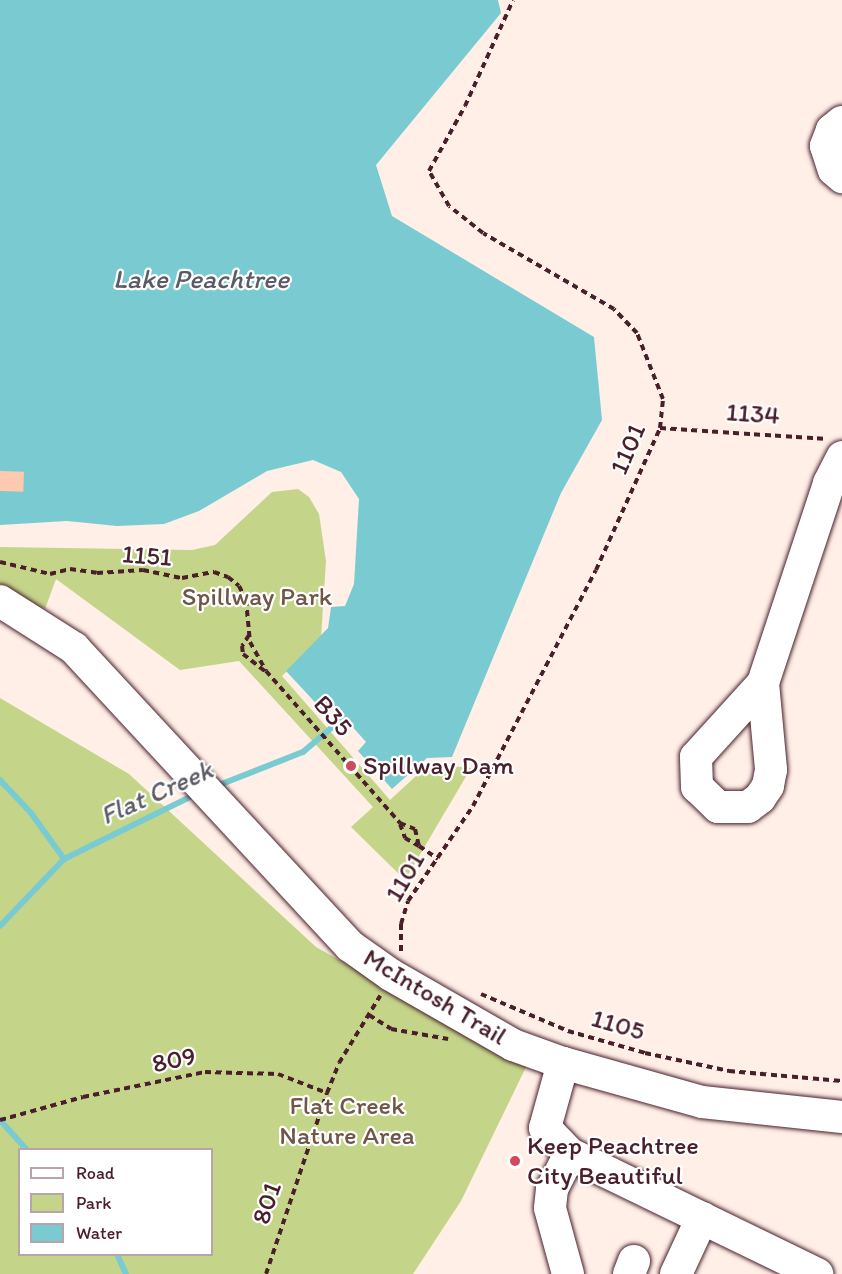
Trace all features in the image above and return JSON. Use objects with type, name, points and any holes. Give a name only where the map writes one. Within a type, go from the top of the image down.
[{"type":"street","points":[[842,122],[832,130],[826,146],[834,170],[842,177]]},
{"type":"street","points":[[763,683],[829,483],[836,448]]},
{"type":"street","name":"McIntosh Trail","points":[[9,605],[74,648],[350,946],[391,975],[513,1045],[563,1063],[702,1102],[842,1116]]},
{"type":"street","points":[[563,1063],[545,1128],[570,1154],[817,1274]]},
{"type":"street","points":[[568,1274],[550,1208],[552,1189],[570,1154]]},
{"type":"street","points":[[676,1274],[702,1218]]},
{"type":"path","name":"1101","points":[[410,956],[401,950],[401,924],[408,901],[473,806],[597,570],[660,428],[663,399],[637,333],[614,309],[483,233],[449,206],[429,171],[465,106],[513,0]]},
{"type":"path","name":"1134","points":[[660,428],[836,448]]},
{"type":"path","name":"1151","points":[[0,562],[50,574],[70,569],[97,573],[143,570],[182,578],[214,572],[239,586],[246,600],[249,634],[266,671]]},
{"type":"path","name":"1151","points":[[249,634],[242,646],[243,654],[277,682]]},
{"type":"path","name":"B35","points":[[277,682],[400,823]]},
{"type":"path","points":[[400,823],[405,838],[438,859]]},
{"type":"path","points":[[400,823],[416,829],[419,846]]},
{"type":"path","name":"1105","points":[[476,992],[568,1031],[645,1053],[729,1071],[842,1081]]},
{"type":"path","name":"801","points":[[266,1274],[327,1093],[339,1063],[369,1015]]},
{"type":"path","name":"809","points":[[0,1120],[83,1097],[205,1072],[278,1074],[327,1093]]},
{"type":"green space","name":"Spillway Park","points":[[298,489],[309,497],[319,514],[326,561],[321,638],[282,676],[390,800],[429,764],[471,768],[405,880],[351,827],[373,807],[239,661],[180,670],[56,579],[45,609],[0,588],[0,547],[192,550],[215,545],[272,492]]},
{"type":"green space","name":"Flat Creek Nature Area","points":[[0,698],[129,774],[316,947],[355,969],[362,969],[527,1065],[461,1201],[413,1274],[0,1274]]},
{"type":"water","name":"Lake Peachtree","points":[[0,0],[498,0],[501,13],[376,165],[392,216],[594,337],[602,420],[561,493],[452,757],[427,758],[392,789],[358,751],[366,742],[333,705],[324,712],[286,671],[328,628],[331,607],[345,606],[354,584],[359,499],[341,472],[313,460],[267,471],[199,511],[164,524],[117,526],[67,521],[0,525]]},
{"type":"building","points":[[0,471],[24,472],[23,492],[0,491]]},
{"type":"waterway","name":"Flat Creek","points":[[214,787],[303,752],[344,717]]},
{"type":"waterway","points":[[0,780],[31,813],[64,859]]},
{"type":"waterway","name":"Flat Creek","points":[[0,926],[64,859],[196,794]]},
{"type":"waterway","name":"Flat Creek","points":[[0,1120],[25,1148]]},
{"type":"waterway","name":"Flat Creek","points":[[118,1256],[126,1274]]},
{"type":"place","name":"Spillway Dam","points":[[351,766]]},
{"type":"place","name":"Keep Peachtree City Beautiful","points":[[515,1161]]}]
